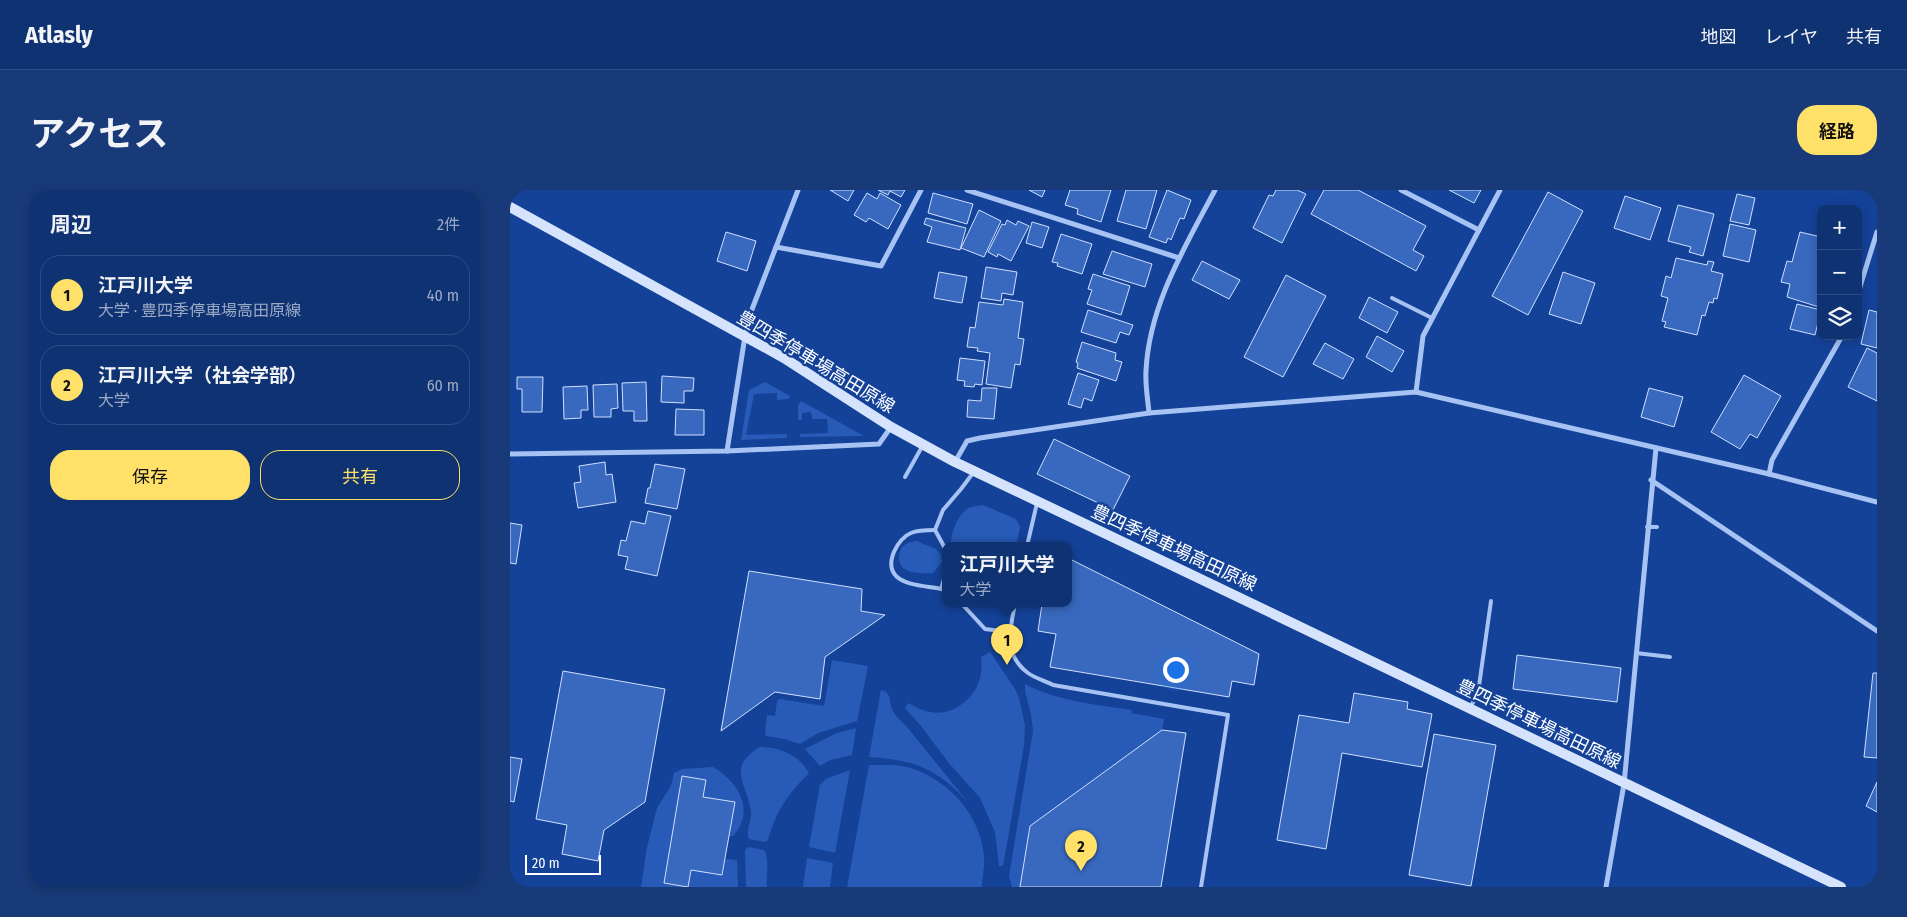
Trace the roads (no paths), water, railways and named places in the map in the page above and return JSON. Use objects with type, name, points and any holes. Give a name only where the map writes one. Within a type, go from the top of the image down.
[{"type":"main road","name":"豊四季停車場高田原線","points":[[510,207],[784,358],[891,427],[955,462],[1841,887]]},
{"type":"street","points":[[727,451],[745,336],[752,312],[798,190]]},
{"type":"street","points":[[776,247],[881,266],[921,190]]},
{"type":"street","points":[[967,190],[1179,258]]},
{"type":"street","points":[[1149,413],[1146,372],[1159,302],[1179,258],[1215,190]]},
{"type":"street","points":[[1401,190],[1479,230]]},
{"type":"street","points":[[1416,392],[1423,336],[1500,190]]},
{"type":"street","points":[[1862,280],[1877,232]]},
{"type":"street","points":[[1769,474],[1772,460],[1840,340]]},
{"type":"street","points":[[955,462],[967,442],[980,438],[1149,413],[1416,392],[1769,474],[1877,502]]},
{"type":"street","points":[[510,454],[727,451],[879,444],[891,427]]},
{"type":"street","points":[[1606,887],[1624,784],[1651,480],[1656,448]]},
{"type":"street","points":[[1651,480],[1877,631]]},
{"type":"lane","points":[[1392,298],[1432,318]]},
{"type":"lane","points":[[905,476],[923,445]]},
{"type":"lane","points":[[934,530],[943,510],[974,471]]},
{"type":"lane","points":[[1028,542],[1037,500]]},
{"type":"lane","points":[[1647,526],[1657,527]]},
{"type":"lane","points":[[934,530],[942,543]]},
{"type":"lane","points":[[934,530],[912,532],[902,537],[895,549],[892,561],[893,571],[896,576],[905,581],[942,590]]},
{"type":"lane","points":[[1470,708],[1478,693],[1491,600]]},
{"type":"lane","points":[[965,607],[985,629],[1009,632]]},
{"type":"lane","points":[[1014,607],[1009,632],[1011,653],[1016,662],[1028,673],[1053,685],[1228,715],[1201,887]]},
{"type":"lane","points":[[1636,653],[1670,657]]},
{"type":"place","name":"江戸川大学","points":[[1007,665]]},
{"type":"place","name":"江戸川大学（社会学部）","points":[[1081,871]]}]
